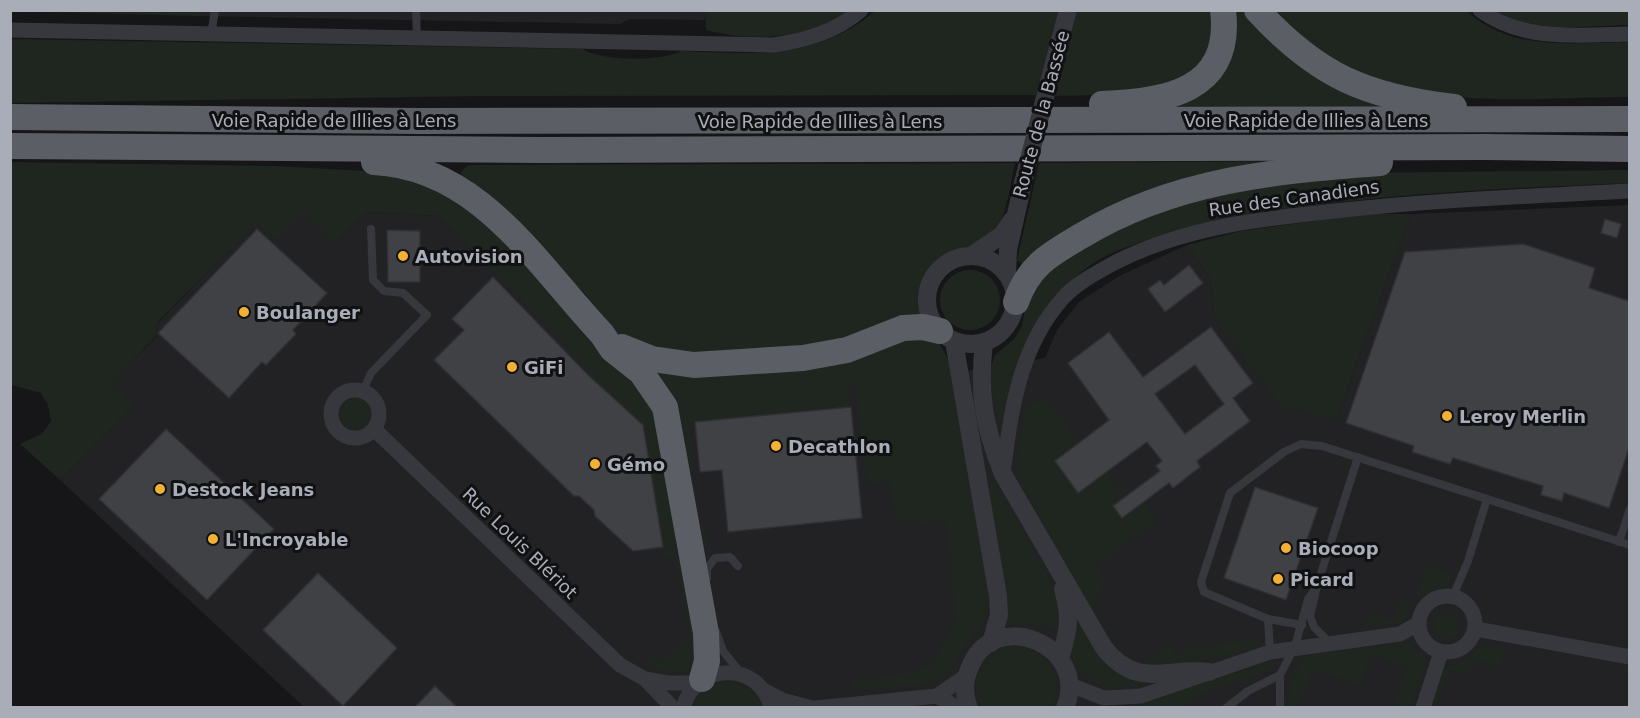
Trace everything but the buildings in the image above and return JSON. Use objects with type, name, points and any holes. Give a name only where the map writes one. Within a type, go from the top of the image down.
[{"type":"highway","points":[[974,121],[1005,107],[1127,103],[1160,100],[1182,92],[1200,80],[1216,58],[1223,39],[1223,10]]},
{"type":"highway","points":[[1257,10],[1300,52],[1351,83],[1406,101],[1482,108],[1505,120]]},
{"type":"highway","name":"Voie Rapide de Illies à Lens","points":[[10,117],[974,121],[1629,119]]},
{"type":"highway","points":[[10,146],[313,149],[1629,148]]},
{"type":"highway","points":[[1016,302],[1024,281],[1036,266],[1057,251],[1105,222],[1167,195],[1236,178],[1328,167],[1448,161],[1486,147]]},
{"type":"highway","points":[[313,149],[352,161],[409,167],[434,174],[452,184],[499,218],[602,334],[612,350],[641,372],[665,407],[704,558],[707,645],[700,681]]},
{"type":"highway","points":[[602,334],[617,345],[652,359],[694,365],[823,356],[870,343],[903,328],[923,327],[947,336]]},
{"type":"street","points":[[10,30],[774,45],[803,41],[824,33],[847,22],[861,10]]},
{"type":"street","name":"Route de la Bassée","points":[[1007,274],[1015,217],[1068,10]]},
{"type":"street","points":[[1480,10],[1513,29],[1534,33],[1629,34]]},
{"type":"street","name":"Rue des Canadiens","points":[[1003,474],[1011,408],[1024,363],[1042,327],[1064,297],[1092,274],[1131,255],[1191,232],[1241,221],[1401,203],[1629,191]]},
{"type":"street","name":"Route de la Bassée","points":[[971,256],[1002,235],[1015,217]]},
{"type":"street","points":[[947,336],[969,345],[984,343],[1006,328],[1013,316],[1016,302],[1014,287],[1007,274],[991,261],[971,256],[958,258],[946,264],[936,274],[930,286],[929,313],[947,336],[998,596],[999,615],[991,643]]},
{"type":"street","points":[[984,343],[979,378],[982,407],[990,443],[1003,474],[1104,648],[1123,666],[1147,675],[1166,675],[1189,670],[1209,672]]},
{"type":"street","points":[[350,390],[363,391],[378,406],[379,415],[374,429],[362,438],[345,436],[331,421],[331,410],[338,396],[350,390]]},
{"type":"street","name":"Rue Louis Blériot","points":[[374,429],[620,665],[645,679],[673,708]]},
{"type":"street","points":[[1058,570],[1068,608],[1069,629],[1060,658]]},
{"type":"street","points":[[1070,685],[1104,703],[1142,696],[1270,652],[1295,646],[1400,634],[1419,623],[1426,605],[1443,596],[1453,596],[1468,604],[1473,612],[1476,629],[1467,645],[1459,650],[1441,652],[1425,641],[1419,623]]},
{"type":"street","points":[[1476,629],[1629,657]]},
{"type":"street","points":[[969,708],[965,689],[966,676],[980,651],[991,643],[1013,636],[1036,639],[1060,658],[1070,685],[1065,708]]},
{"type":"street","points":[[1423,708],[1441,652]]},
{"type":"street","name":"Rue Louis Blériot","points":[[645,679],[669,683],[700,681],[729,671],[744,675]]},
{"type":"street","points":[[744,675],[763,690],[782,700],[814,708],[937,696],[966,676]]},
{"type":"street","points":[[683,708],[689,692],[700,681]]},
{"type":"street","points":[[763,690],[771,708]]},
{"type":"street","points":[[937,696],[958,708]]},
{"type":"lane","points":[[211,35],[215,10]]},
{"type":"lane","points":[[416,10],[417,38]]},
{"type":"lane","points":[[363,391],[371,373],[427,315],[403,293],[384,291],[373,280],[371,230]]},
{"type":"lane","points":[[1302,625],[1268,619],[1204,592],[1201,582],[1230,493],[1284,452],[1301,444],[1322,446],[1358,457],[1629,545]]},
{"type":"lane","points":[[1329,642],[1314,627],[1310,616],[1317,586],[1358,457]]},
{"type":"lane","points":[[1453,596],[1468,561],[1487,499]]},
{"type":"lane","points":[[1619,542],[1629,508]]},
{"type":"lane","points":[[709,592],[704,558],[730,557],[738,566]]},
{"type":"lane","points":[[1279,706],[1280,675],[1295,646],[1308,599],[1317,586]]},
{"type":"lane","points":[[1268,619],[1270,652]]},
{"type":"lane","points":[[715,623],[723,651],[744,675]]},
{"type":"lane","points":[[1226,708],[1248,691],[1280,675]]},
{"type":"shaded area","points":[[203,10],[705,11],[705,20],[630,19],[620,24],[200,16]]},
{"type":"shaded area","points":[[1247,10],[1380,100],[1381,106],[1175,106],[1232,11]]},
{"type":"shaded area","points":[[13,11],[203,11],[200,16]]},
{"type":"shaded area","points":[[705,11],[849,11],[816,27],[780,36],[761,37],[706,30]]},
{"type":"shaded area","points":[[875,11],[1059,11],[1036,95],[482,96],[11,103],[11,39],[582,49],[603,56],[632,59],[660,57],[681,51],[759,53],[807,46],[853,27]]},
{"type":"shaded area","points":[[1077,11],[1212,11],[1210,40],[1200,62],[1183,77],[1160,86],[1107,95],[1055,96]]},
{"type":"shaded area","points":[[1272,11],[1467,11],[1484,24],[1523,39],[1565,43],[1629,42],[1629,97],[1472,98],[1411,90],[1367,77],[1337,62],[1309,44]]},
{"type":"shaded area","points":[[1496,11],[1629,11],[1629,25],[1544,26],[1511,18]]},
{"type":"shaded area","points":[[1290,161],[1225,173],[1025,266],[1017,260],[1039,163]]},
{"type":"shaded area","points":[[10,162],[275,166],[366,171],[436,187],[475,211],[653,396],[697,641],[694,664],[688,669],[676,672],[644,665],[654,655],[662,663],[690,637],[676,558],[665,559],[664,555],[643,425],[593,380],[527,452],[519,444],[589,373],[568,352],[570,348],[438,216],[368,212],[335,244],[302,212],[275,239],[256,223],[157,323],[156,336],[112,383],[136,405],[60,480],[20,444],[42,434],[51,421],[48,405],[41,393],[11,385]]},
{"type":"shaded area","points":[[1015,163],[1006,207],[995,230],[982,241],[944,257],[929,271],[922,289],[923,320],[869,338],[712,358],[628,342],[611,329],[584,293],[514,223],[462,183],[461,172],[468,165]]},
{"type":"shaded area","points":[[1629,170],[1629,183],[1434,193],[1357,200],[1255,214],[1173,232],[1117,251],[1100,259],[1073,279],[1045,311],[1018,361],[1009,403],[997,424],[991,367],[995,355],[1014,339],[1022,326],[1026,304],[1052,259],[1155,205],[1354,173]]},
{"type":"shaded area","points":[[1629,205],[1629,707],[304,707],[60,480],[136,405],[111,383],[156,337],[157,324],[256,222],[302,211],[335,244],[368,212],[438,216],[595,372],[848,385],[886,384],[1045,358],[1057,330],[1079,302],[1121,275],[1187,245],[1210,278],[1215,319],[1336,420],[1411,214]]},
{"type":"shaded area","points":[[1367,214],[1411,214],[1336,420],[1281,406],[1215,319],[1210,278],[1187,245],[1241,231]]},
{"type":"shaded area","points":[[970,270],[987,275],[995,283],[1000,300],[995,317],[987,325],[970,330],[953,325],[945,317],[940,300],[945,283],[953,275]]},
{"type":"shaded area","points":[[904,333],[938,341],[949,361],[989,595],[988,608],[983,624],[967,643],[941,683],[854,690],[851,680],[909,674],[931,663],[956,620],[946,522],[919,524],[914,479],[918,521],[895,523],[891,482],[867,484],[856,385],[849,385],[851,407],[689,423],[694,471],[688,472],[696,528],[704,529],[709,536],[707,543],[696,546],[646,362],[657,366]]},
{"type":"shaded area","points":[[355,398],[366,403],[371,414],[366,425],[355,430],[344,425],[339,414],[344,403]]},
{"type":"shaded area","points":[[1045,400],[1053,406],[1079,443],[1055,461],[1078,492],[1106,472],[1125,497],[1113,506],[1122,518],[1144,502],[1158,520],[1097,566],[1105,580],[1092,609],[1119,652],[1141,663],[1170,646],[1176,655],[1189,648],[1257,639],[1257,647],[1173,668],[1134,665],[1107,643],[1018,479],[1016,464],[1026,407],[1033,402]]},
{"type":"shaded area","points":[[995,480],[1056,590],[1061,625],[1057,629],[1017,622],[1005,624],[988,490],[992,481]]},
{"type":"shaded area","points":[[1427,565],[1453,575],[1449,585],[1421,596],[1411,606],[1405,620],[1398,624],[1364,627],[1369,613],[1393,621],[1400,597],[1414,602]]},
{"type":"shaded area","points":[[1446,613],[1455,617],[1459,626],[1455,635],[1446,639],[1437,635],[1433,626],[1437,617]]},
{"type":"shaded area","points":[[1081,621],[1104,660],[1120,673],[1142,680],[1142,684],[1111,687],[1100,685],[1083,675],[1072,656],[1072,639],[1076,623]]},
{"type":"shaded area","points":[[1407,642],[1426,663],[1411,707],[1394,707],[1406,667],[1371,655],[1360,685],[1312,670],[1298,707],[1287,707],[1291,682],[1304,656]]},
{"type":"shaded area","points":[[1487,645],[1506,648],[1499,666],[1478,661],[1463,673],[1450,670],[1438,703],[1433,702],[1445,668],[1470,659],[1478,647]]},
{"type":"shaded area","points":[[1013,646],[1036,652],[1051,666],[1057,685],[1052,707],[982,707],[976,687],[981,669],[994,655]]},
{"type":"shaded area","points":[[1278,661],[1278,664],[1259,675],[1207,691],[1184,707],[1131,708],[1208,680]]},
{"type":"shaded area","points":[[729,681],[749,688],[762,707],[693,708],[706,688]]},
{"type":"place","name":"Autovision","points":[[403,256]]},
{"type":"place","name":"Boulanger","points":[[244,312]]},
{"type":"place","name":"GiFi","points":[[512,367]]},
{"type":"place","name":"Leroy Merlin","points":[[1447,416]]},
{"type":"place","name":"Decathlon","points":[[776,446]]},
{"type":"place","name":"Gémo","points":[[595,464]]},
{"type":"place","name":"Destock Jeans","points":[[160,489]]},
{"type":"place","name":"L'Incroyable","points":[[213,539]]},
{"type":"place","name":"Biocoop","points":[[1286,548]]},
{"type":"place","name":"Picard","points":[[1278,579]]}]
